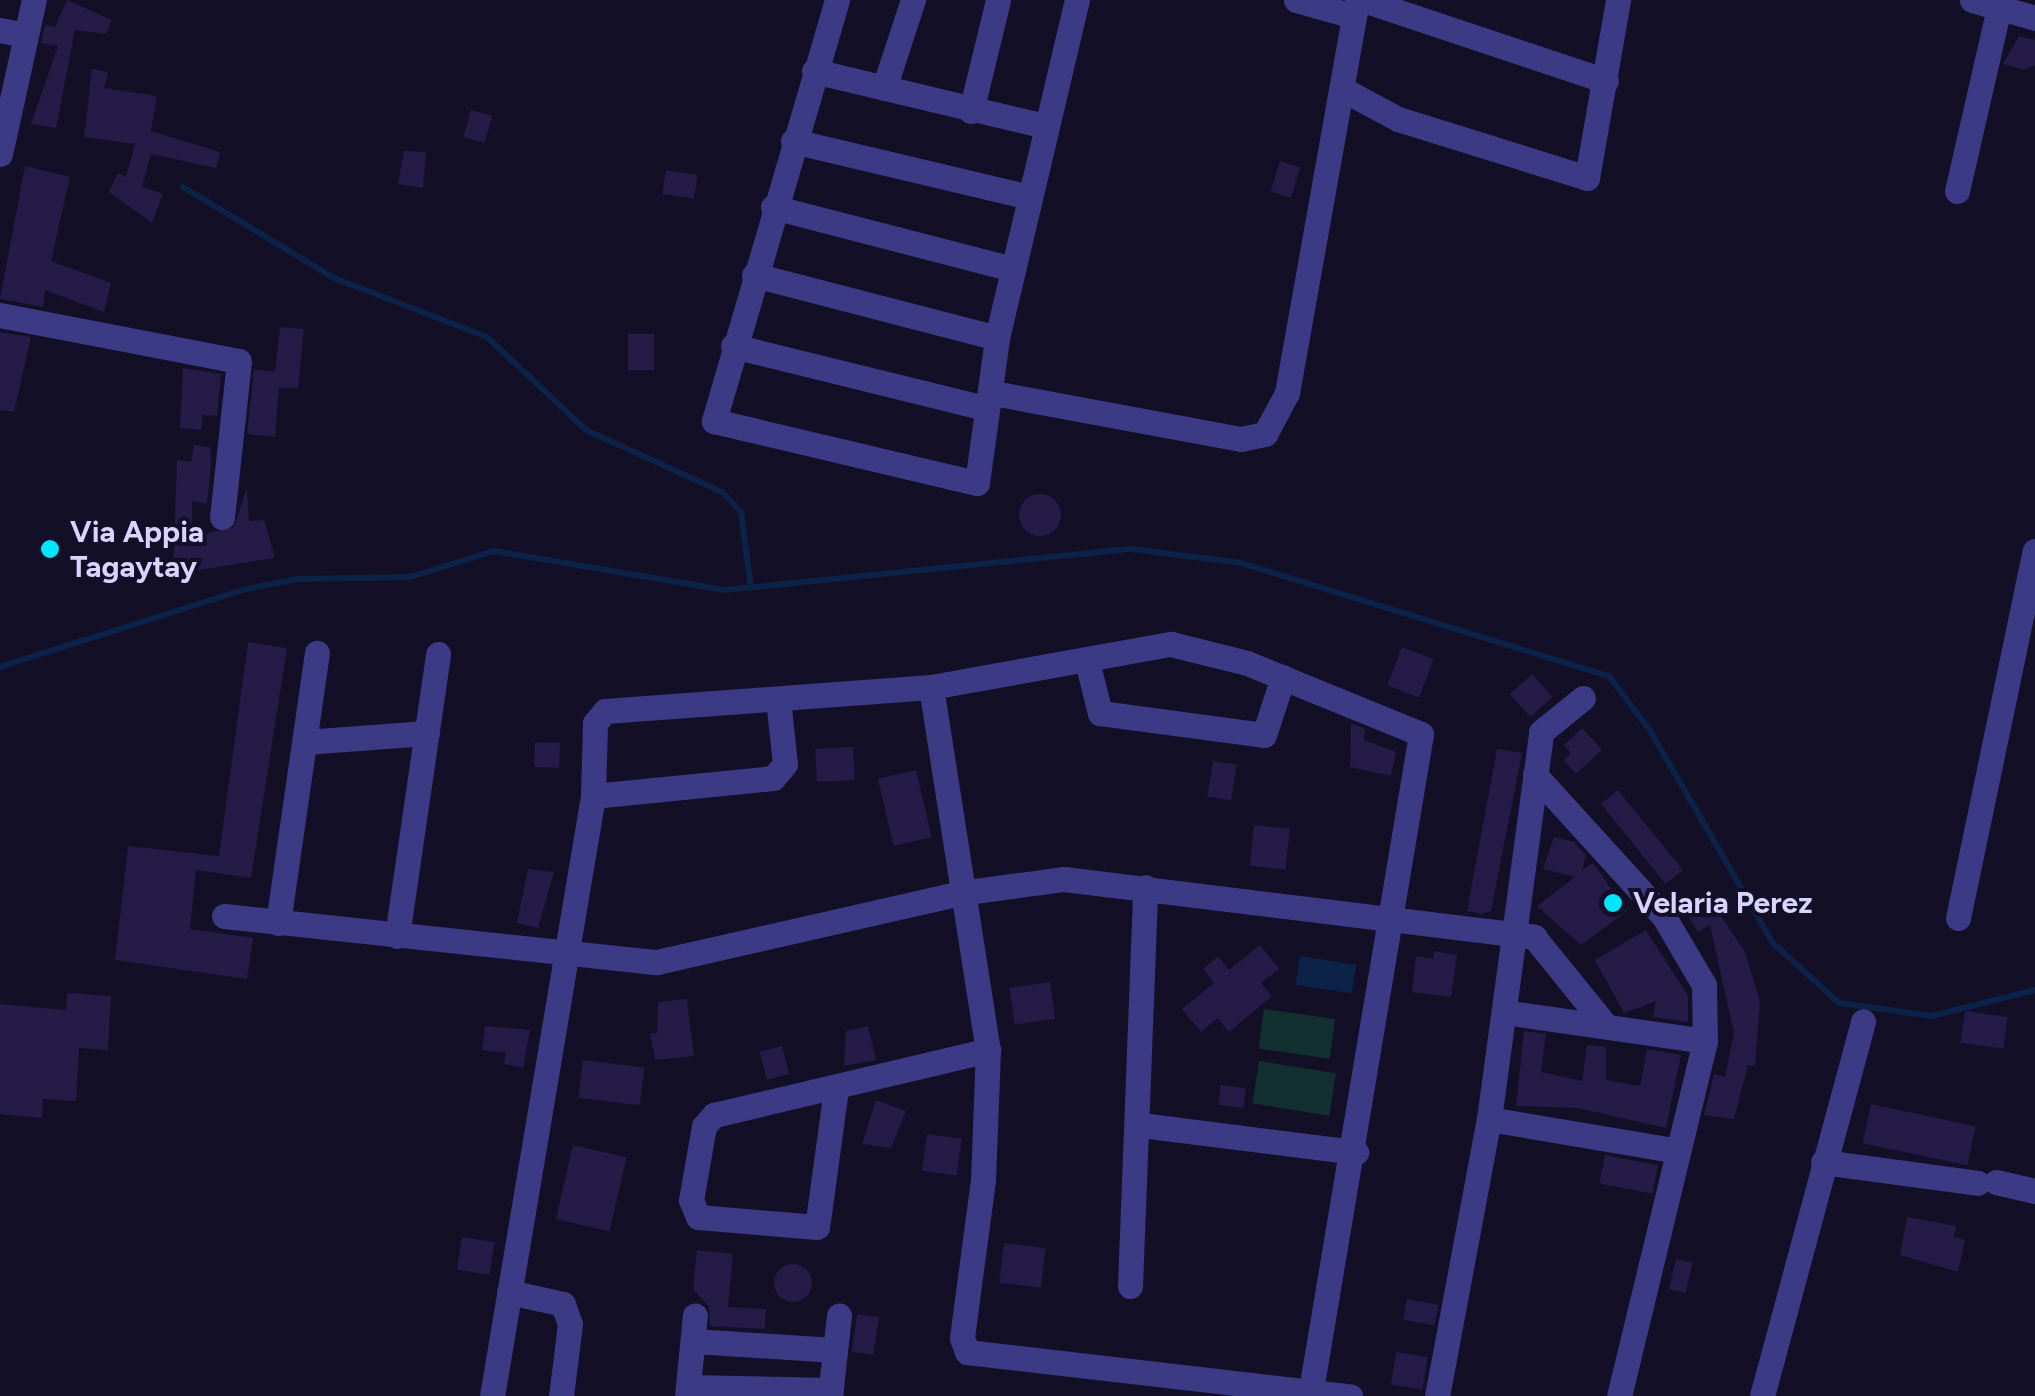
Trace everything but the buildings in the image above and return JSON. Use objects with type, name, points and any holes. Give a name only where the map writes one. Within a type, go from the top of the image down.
[{"type":"street","points":[[0,154],[34,0]]},
{"type":"street","points":[[836,0],[714,421],[977,483],[998,338],[1044,126],[1077,0]]},
{"type":"street","points":[[884,88],[913,0]]},
{"type":"street","points":[[971,111],[998,0]]},
{"type":"street","points":[[1296,0],[1358,5],[1606,80]]},
{"type":"street","points":[[1342,89],[1398,119],[1587,178],[1618,0]]},
{"type":"street","points":[[1972,0],[2035,18]]},
{"type":"street","points":[[733,346],[990,401],[1242,440],[1265,434],[1288,392],[1358,5]]},
{"type":"street","points":[[1958,192],[1999,7]]},
{"type":"street","points":[[0,30],[26,36]]},
{"type":"street","points":[[814,71],[1044,126]]},
{"type":"street","points":[[793,140],[1029,197]]},
{"type":"street","points":[[774,207],[1013,269]]},
{"type":"street","points":[[754,275],[998,338]]},
{"type":"street","points":[[0,314],[239,361],[222,517]]},
{"type":"street","points":[[1958,918],[2035,550]]},
{"type":"street","points":[[492,1396],[593,796],[595,723],[605,711],[931,687],[1171,644],[1283,677],[1421,734],[1356,1152],[1311,1390]]},
{"type":"street","points":[[278,922],[316,653]]},
{"type":"street","points":[[398,936],[438,654]]},
{"type":"street","points":[[1087,661],[1100,713],[1264,735],[1283,677]]},
{"type":"street","points":[[931,687],[960,893],[988,1050],[983,1180],[962,1338],[967,1352],[1350,1396]]},
{"type":"street","points":[[593,796],[773,778],[785,764],[778,698]]},
{"type":"street","points":[[1437,1396],[1489,1119],[1541,732],[1584,698]]},
{"type":"street","points":[[306,742],[427,732]]},
{"type":"street","points":[[1535,775],[1664,917],[1704,985],[1704,1041],[1672,1150],[1619,1396]]},
{"type":"street","points":[[224,916],[568,956],[699,957],[960,893],[1064,879],[1145,887],[1392,924],[1515,934],[1543,943],[1606,1026]]},
{"type":"street","points":[[1130,1286],[1141,1126],[1145,887]]},
{"type":"street","points":[[1504,1012],[1704,1041]]},
{"type":"street","points":[[1762,1396],[1864,1021]]},
{"type":"street","points":[[836,1088],[817,1227],[698,1217],[691,1200],[704,1126],[714,1115],[988,1050]]},
{"type":"street","points":[[1489,1119],[1672,1150]]},
{"type":"street","points":[[1141,1126],[1356,1152]]},
{"type":"street","points":[[1823,1162],[2035,1191]]},
{"type":"street","points":[[509,1292],[563,1304],[570,1324],[560,1396]]},
{"type":"street","points":[[696,1315],[687,1391],[830,1393],[838,1316]]},
{"type":"street","points":[[692,1342],[835,1350]]},
{"type":"green space","points":[[1264,1009],[1335,1019],[1330,1059],[1258,1049]]},
{"type":"green space","points":[[1259,1061],[1336,1073],[1329,1116],[1252,1103]]},
{"type":"water","points":[[1300,956],[1356,965],[1352,994],[1295,985]]},
{"type":"waterway","points":[[183,187],[334,278],[487,337],[586,430],[722,492],[741,512],[751,588]]},
{"type":"waterway","points":[[0,667],[246,589],[298,579],[410,577],[494,551],[725,590],[1132,549],[1241,563],[1609,676],[1651,732],[1773,943],[1839,1003],[1932,1016],[2035,990]]},
{"type":"place","name":"Via Appia Tagaytay","points":[[50,549]]},
{"type":"place","name":"Velaria Perez","points":[[1613,903]]}]
